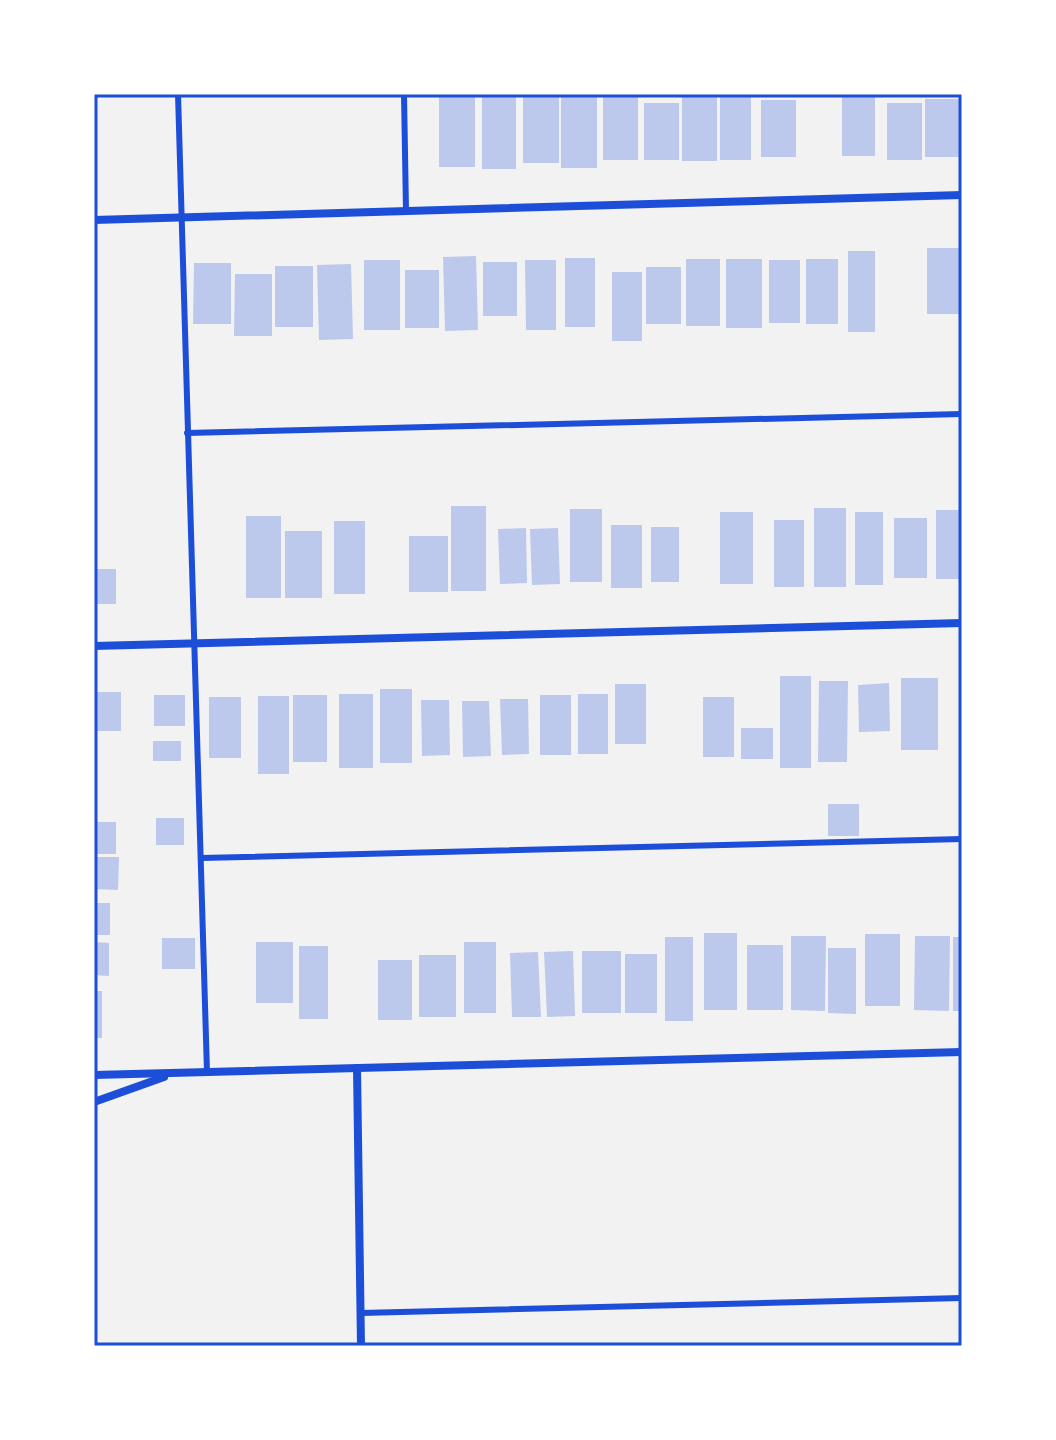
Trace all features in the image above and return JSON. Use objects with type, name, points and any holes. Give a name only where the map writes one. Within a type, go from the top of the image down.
[{"type":"street","points":[[94,220],[962,195]]},
{"type":"street","points":[[94,646],[962,623]]},
{"type":"street","points":[[94,1075],[962,1052]]},
{"type":"street","points":[[357,1068],[361,1346]]},
{"type":"street","points":[[94,1102],[162,1078],[207,1072]]},
{"type":"lane","points":[[178,94],[207,1072]]},
{"type":"lane","points":[[404,94],[406,211]]},
{"type":"lane","points":[[187,433],[962,414]]},
{"type":"lane","points":[[201,858],[962,839]]},
{"type":"lane","points":[[361,1313],[962,1298]]},
{"type":"building","points":[[439,94],[475,94],[475,167],[439,167]]},
{"type":"building","points":[[482,94],[516,94],[516,169],[482,169]]},
{"type":"building","points":[[523,94],[559,94],[559,163],[523,163]]},
{"type":"building","points":[[561,94],[597,94],[597,168],[561,168]]},
{"type":"building","points":[[603,94],[638,94],[638,160],[603,160]]},
{"type":"building","points":[[682,94],[717,94],[717,161],[682,161]]},
{"type":"building","points":[[720,94],[751,94],[751,160],[720,160]]},
{"type":"building","points":[[842,94],[875,94],[875,156],[842,156]]},
{"type":"building","points":[[925,99],[960,99],[960,157],[925,157]]},
{"type":"building","points":[[761,100],[796,100],[796,157],[761,157]]},
{"type":"building","points":[[644,103],[679,103],[679,160],[644,160]]},
{"type":"building","points":[[887,103],[922,103],[922,160],[887,160]]},
{"type":"building","points":[[927,248],[962,248],[962,314],[927,314]]},
{"type":"building","points":[[848,251],[875,251],[875,332],[848,332]]},
{"type":"building","points":[[476,256],[478,330],[445,331],[443,257]]},
{"type":"building","points":[[565,258],[595,258],[595,327],[565,327]]},
{"type":"building","points":[[686,259],[720,259],[720,326],[686,326]]},
{"type":"building","points":[[726,259],[762,259],[762,328],[726,328]]},
{"type":"building","points":[[806,259],[838,259],[838,324],[806,324]]},
{"type":"building","points":[[364,260],[400,260],[400,330],[364,330]]},
{"type":"building","points":[[525,260],[556,260],[556,330],[526,330]]},
{"type":"building","points":[[769,260],[800,260],[800,323],[769,323]]},
{"type":"building","points":[[483,262],[517,262],[517,316],[483,316]]},
{"type":"building","points":[[194,263],[231,263],[231,324],[193,324]]},
{"type":"building","points":[[351,264],[353,339],[319,340],[317,265]]},
{"type":"building","points":[[275,266],[313,266],[313,327],[275,327]]},
{"type":"building","points":[[646,267],[681,267],[681,324],[646,324]]},
{"type":"building","points":[[405,270],[439,270],[439,328],[405,328]]},
{"type":"building","points":[[612,272],[642,272],[642,341],[612,341]]},
{"type":"building","points":[[235,274],[272,274],[272,336],[234,336]]},
{"type":"building","points":[[451,506],[486,506],[486,591],[451,591]]},
{"type":"building","points":[[814,508],[846,508],[846,587],[814,587]]},
{"type":"building","points":[[570,509],[602,509],[602,582],[570,582]]},
{"type":"building","points":[[936,510],[962,510],[962,579],[936,579]]},
{"type":"building","points":[[720,512],[753,512],[753,584],[720,584]]},
{"type":"building","points":[[855,512],[883,512],[883,585],[855,585]]},
{"type":"building","points":[[246,516],[281,516],[281,598],[246,598]]},
{"type":"building","points":[[894,518],[927,518],[927,578],[894,578]]},
{"type":"building","points":[[774,520],[804,520],[804,587],[774,587]]},
{"type":"building","points":[[334,521],[365,521],[365,594],[334,594]]},
{"type":"building","points":[[611,525],[642,525],[642,588],[611,588]]},
{"type":"building","points":[[651,527],[679,527],[679,582],[651,582]]},
{"type":"building","points":[[526,528],[527,583],[500,584],[498,529]]},
{"type":"building","points":[[558,528],[560,584],[532,585],[530,529]]},
{"type":"building","points":[[285,531],[322,531],[322,598],[285,598]]},
{"type":"building","points":[[409,536],[448,536],[448,592],[409,592]]},
{"type":"building","points":[[94,569],[116,569],[116,604],[94,604]]},
{"type":"building","points":[[780,676],[811,676],[811,768],[780,768]]},
{"type":"building","points":[[901,678],[938,678],[938,750],[901,750]]},
{"type":"building","points":[[819,681],[848,681],[847,762],[818,762]]},
{"type":"building","points":[[889,683],[890,731],[859,732],[858,685]]},
{"type":"building","points":[[615,684],[646,684],[646,744],[615,744]]},
{"type":"building","points":[[380,689],[412,689],[412,763],[380,763]]},
{"type":"building","points":[[94,692],[121,692],[121,731],[94,731]]},
{"type":"building","points":[[339,694],[373,694],[373,768],[339,768]]},
{"type":"building","points":[[578,694],[608,694],[608,754],[578,754]]},
{"type":"building","points":[[154,695],[185,695],[185,726],[154,726]]},
{"type":"building","points":[[293,695],[327,695],[327,762],[293,762]]},
{"type":"building","points":[[540,695],[571,695],[571,755],[540,755]]},
{"type":"building","points":[[258,696],[289,696],[289,774],[258,774]]},
{"type":"building","points":[[209,697],[241,697],[241,758],[209,758]]},
{"type":"building","points":[[703,697],[734,697],[734,757],[703,757]]},
{"type":"building","points":[[500,699],[528,699],[529,754],[502,755]]},
{"type":"building","points":[[421,700],[449,700],[450,755],[422,756]]},
{"type":"building","points":[[462,701],[489,701],[491,756],[463,757]]},
{"type":"building","points":[[741,728],[773,728],[773,759],[741,759]]},
{"type":"building","points":[[153,741],[181,741],[181,761],[153,761]]},
{"type":"building","points":[[828,804],[859,804],[859,836],[828,836]]},
{"type":"building","points":[[156,818],[184,818],[184,845],[156,845]]},
{"type":"building","points":[[94,822],[116,822],[116,854],[94,854]]},
{"type":"building","points":[[94,857],[119,857],[118,890],[94,889]]},
{"type":"building","points":[[94,903],[110,903],[110,935],[94,935]]},
{"type":"building","points":[[704,933],[737,933],[737,1010],[704,1010]]},
{"type":"building","points":[[865,934],[900,934],[900,1006],[865,1006]]},
{"type":"building","points":[[791,936],[826,936],[825,1011],[791,1010]]},
{"type":"building","points":[[915,936],[950,936],[949,1011],[914,1010]]},
{"type":"building","points":[[665,937],[693,937],[693,1021],[665,1021]]},
{"type":"building","points":[[953,937],[962,937],[962,1011],[953,1011]]},
{"type":"building","points":[[162,938],[195,938],[195,969],[162,969]]},
{"type":"building","points":[[94,942],[109,943],[109,976],[94,975]]},
{"type":"building","points":[[256,942],[293,942],[293,1003],[256,1003]]},
{"type":"building","points":[[464,942],[496,942],[496,1013],[464,1013]]},
{"type":"building","points":[[747,945],[783,945],[783,1010],[747,1010]]},
{"type":"building","points":[[299,946],[328,946],[328,1019],[299,1019]]},
{"type":"building","points":[[828,948],[856,948],[856,1014],[828,1013]]},
{"type":"building","points":[[573,951],[575,1016],[547,1017],[544,952]]},
{"type":"building","points":[[582,951],[621,951],[621,1013],[582,1013]]},
{"type":"building","points":[[538,952],[541,1017],[512,1017],[510,953]]},
{"type":"building","points":[[625,954],[657,954],[657,1013],[625,1013]]},
{"type":"building","points":[[419,955],[456,955],[456,1017],[419,1017]]},
{"type":"building","points":[[378,960],[412,960],[412,1020],[378,1020]]},
{"type":"building","points":[[94,991],[102,991],[102,1038],[94,1038]]}]
